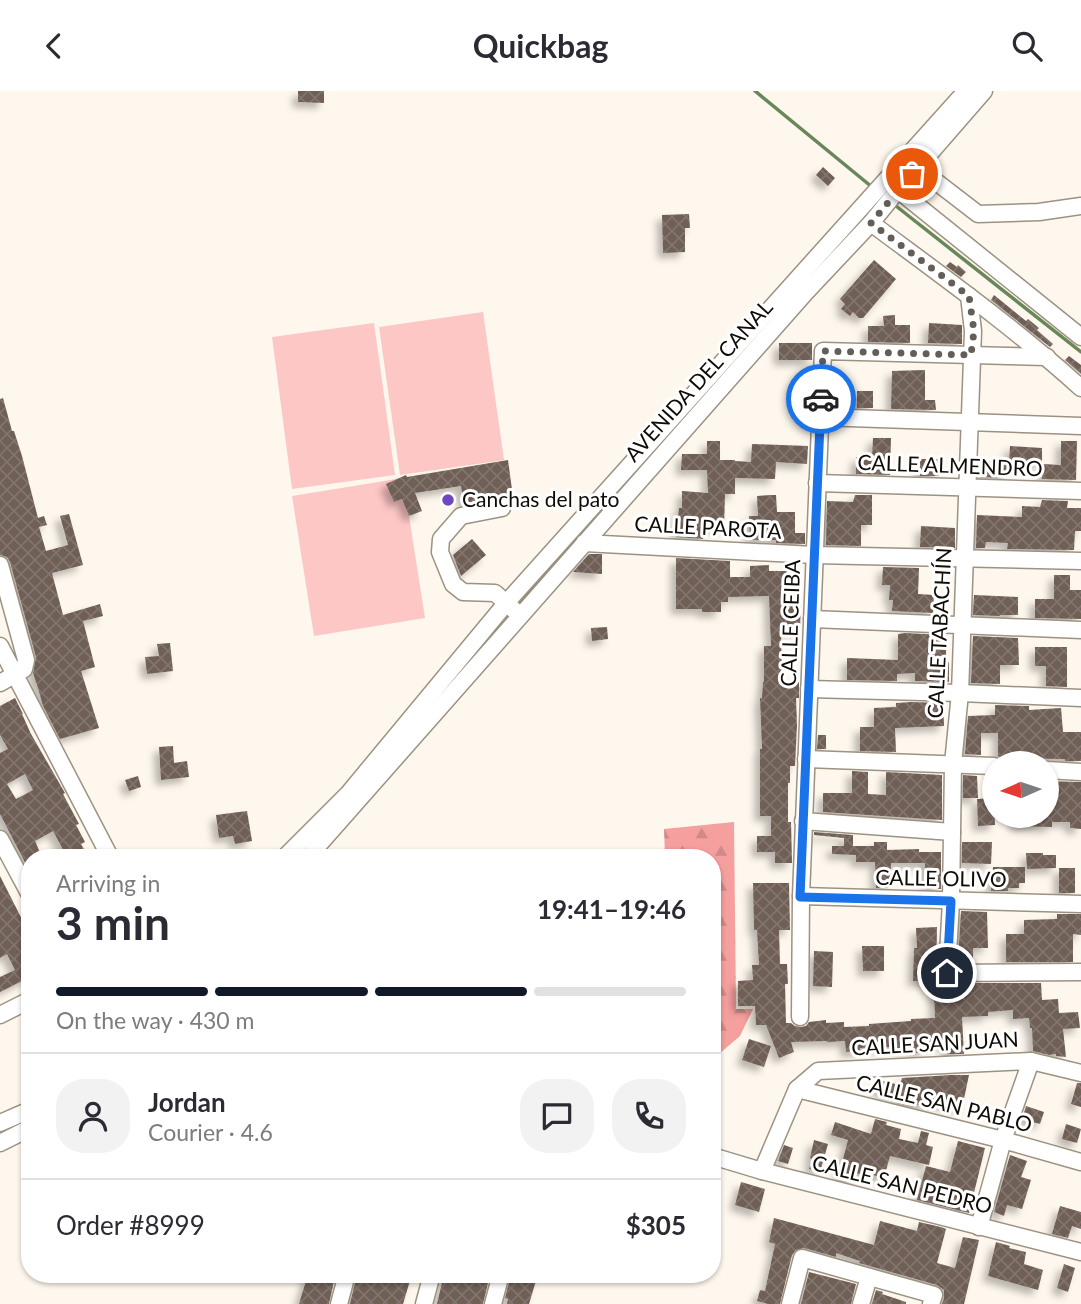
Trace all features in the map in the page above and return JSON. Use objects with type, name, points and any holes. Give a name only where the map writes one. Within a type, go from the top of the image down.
[{"type":"street","points":[[293,849],[348,794],[516,610],[966,91]]},
{"type":"street","name":"AVENIDA DEL CANAL","points":[[315,849],[516,610],[584,543],[806,292],[871,223],[984,91]]},
{"type":"street","points":[[917,167],[978,214],[1039,212],[1081,206]]},
{"type":"street","points":[[898,190],[1081,337]]},
{"type":"street","points":[[871,223],[1047,357],[1081,388]]},
{"type":"street","name":"CALLE TABACHÍN","points":[[969,296],[974,331],[960,692],[953,764],[947,973],[1081,972]]},
{"type":"street","name":"CALLE CEIBA","points":[[800,1017],[800,897],[823,351],[971,355]]},
{"type":"street","points":[[971,355],[1047,357]]},
{"type":"street","points":[[820,417],[1081,426]]},
{"type":"street","name":"CALLE ALMENDRO","points":[[817,483],[1081,491]]},
{"type":"street","points":[[502,508],[461,516],[441,539],[440,552],[453,584],[463,592],[495,593],[516,610]]},
{"type":"street","name":"CALLE PAROTA","points":[[584,543],[814,555],[1081,561]]},
{"type":"street","points":[[0,565],[26,660],[24,669],[7,679]]},
{"type":"street","points":[[812,619],[1081,630]]},
{"type":"street","points":[[0,646],[7,679],[105,849]]},
{"type":"street","points":[[809,689],[1081,698]]},
{"type":"street","points":[[806,759],[982,765]]},
{"type":"street","points":[[1059,770],[1081,772]]},
{"type":"street","points":[[803,821],[952,832]]},
{"type":"street","points":[[0,839],[21,878]]},
{"type":"street","name":"CALLE OLIVO","points":[[800,897],[1081,904]]},
{"type":"street","points":[[0,1014],[21,1004]]},
{"type":"street","points":[[979,1227],[1003,1140],[1031,1061]]},
{"type":"street","name":"CALLE SAN JUAN","points":[[797,1089],[818,1071],[1031,1061],[1081,1073]]},
{"type":"street","points":[[762,1171],[797,1089]]},
{"type":"street","name":"CALLE SAN PABLO","points":[[797,1089],[1081,1160]]},
{"type":"street","points":[[0,1123],[21,1114]]},
{"type":"street","points":[[0,1143],[21,1132]]},
{"type":"street","name":"CALLE SAN PEDRO","points":[[721,1159],[1081,1252]]},
{"type":"street","points":[[790,1304],[802,1258],[934,1295],[931,1304]]},
{"type":"street","points":[[861,1304],[869,1277]]},
{"type":"street","points":[[339,1304],[344,1283]]},
{"type":"street","points":[[414,1304],[420,1283]]},
{"type":"street","points":[[424,1304],[430,1283]]},
{"type":"street","points":[[493,1304],[499,1283]]},
{"type":"shaded area","points":[[483,312],[504,460],[400,475],[379,327]]},
{"type":"shaded area","points":[[374,323],[395,475],[292,489],[272,337]]},
{"type":"shaded area","points":[[403,478],[425,618],[314,636],[292,496]]},
{"type":"green space","points":[[734,822],[736,1009],[753,1009],[740,1036],[721,1052],[721,849],[665,849],[664,829]]},
{"type":"building","points":[[298,91],[324,91],[324,103],[298,102]]},
{"type":"building","points":[[823,167],[835,178],[828,186],[816,175]]},
{"type":"building","points":[[689,214],[690,228],[685,228],[685,252],[663,253],[662,215]]},
{"type":"building","points":[[874,260],[896,279],[863,318],[853,312],[850,316],[841,309],[845,304],[840,299]]},
{"type":"building","points":[[950,262],[966,272],[961,277],[946,266]]},
{"type":"building","points":[[994,295],[1039,328],[1037,330],[1053,344],[1050,347],[991,300]]},
{"type":"building","points":[[895,315],[895,325],[910,325],[910,343],[868,342],[868,326],[884,326],[883,316]]},
{"type":"building","points":[[929,323],[962,325],[962,344],[928,343]]},
{"type":"building","points":[[779,343],[812,343],[812,360],[779,360]]},
{"type":"building","points":[[1069,356],[1081,365],[1081,374],[1065,360]]},
{"type":"building","points":[[925,370],[925,400],[935,400],[936,410],[891,409],[892,371]]},
{"type":"building","points":[[857,391],[873,391],[873,408],[857,408]]},
{"type":"building","points":[[3,398],[38,518],[44,516],[47,525],[39,527],[46,551],[68,545],[60,516],[69,514],[83,565],[52,573],[63,615],[100,604],[103,616],[83,621],[95,667],[81,671],[99,728],[60,739],[43,706],[33,673],[36,657],[10,562],[7,557],[0,555],[0,399]]},
{"type":"building","points":[[873,438],[891,438],[890,475],[856,474],[856,457],[872,457]]},
{"type":"building","points":[[707,441],[720,441],[720,460],[751,462],[752,444],[808,446],[807,464],[776,462],[775,479],[735,478],[735,494],[725,494],[724,528],[703,527],[703,539],[676,537],[679,508],[682,508],[682,491],[708,493],[707,470],[681,470],[682,454],[707,454]]},
{"type":"building","points":[[1061,441],[1077,441],[1076,480],[1042,479],[1043,464],[1061,465]]},
{"type":"building","points":[[1010,446],[1042,448],[1042,463],[1009,462]]},
{"type":"building","points":[[920,459],[939,459],[939,476],[920,476]]},
{"type":"building","points":[[508,460],[513,497],[464,505],[461,486],[415,493],[422,511],[409,516],[402,499],[394,502],[386,484],[406,475],[407,477]]},
{"type":"building","points":[[979,461],[1008,462],[1007,478],[978,477]]},
{"type":"building","points":[[776,495],[777,512],[795,512],[795,533],[805,533],[805,544],[750,540],[749,516],[758,516],[757,496]]},
{"type":"building","points":[[855,495],[872,495],[872,525],[861,525],[861,546],[826,545],[827,501],[853,502]]},
{"type":"building","points":[[1042,500],[1068,501],[1067,508],[1081,508],[1081,531],[1075,531],[1074,550],[1007,549],[1008,543],[986,542],[985,548],[976,548],[977,515],[1022,517],[1022,506],[1040,507]]},
{"type":"building","points":[[921,526],[955,528],[955,548],[920,547]]},
{"type":"building","points":[[472,539],[486,555],[461,576],[453,555]]},
{"type":"building","points":[[589,554],[602,554],[602,574],[573,572]]},
{"type":"building","points":[[676,558],[730,561],[730,577],[750,577],[750,566],[769,565],[769,571],[796,571],[796,598],[801,598],[800,631],[781,631],[782,682],[799,682],[799,698],[796,698],[795,766],[790,766],[788,783],[792,863],[775,863],[775,852],[757,852],[757,836],[771,836],[771,816],[760,816],[760,698],[764,682],[764,646],[771,646],[769,596],[728,597],[728,602],[721,602],[721,612],[676,609]]},
{"type":"building","points":[[883,567],[919,568],[918,594],[934,595],[933,613],[892,611],[893,600],[889,600],[890,585],[882,585]]},
{"type":"building","points":[[1054,575],[1070,575],[1070,590],[1081,590],[1081,619],[1035,618],[1035,599],[1054,599]]},
{"type":"building","points":[[974,595],[1018,597],[1018,615],[973,615]]},
{"type":"building","points":[[607,627],[608,639],[592,641],[591,628]]},
{"type":"building","points":[[898,634],[946,635],[949,682],[915,681],[915,673],[897,674],[897,681],[847,680],[847,658],[898,660]]},
{"type":"building","points":[[973,636],[1018,638],[1019,665],[1000,665],[1000,684],[971,683]]},
{"type":"building","points":[[170,643],[173,671],[147,674],[145,657],[159,656],[157,644]]},
{"type":"building","points":[[1035,647],[1067,647],[1067,687],[1046,686],[1046,666],[1035,666]]},
{"type":"building","points":[[15,698],[31,734],[65,793],[63,794],[79,824],[76,825],[85,842],[81,844],[84,849],[63,849],[53,831],[35,841],[38,849],[21,849],[21,855],[0,814],[0,753],[8,749],[0,735],[0,706]],"holes":[[[25,774],[33,790],[16,799],[7,784]]]},
{"type":"building","points":[[896,703],[943,703],[944,726],[895,728],[896,752],[860,751],[860,727],[874,727],[874,708],[896,707]]},
{"type":"building","points":[[995,705],[1029,706],[1029,710],[1061,708],[1063,732],[1081,732],[1081,761],[1059,759],[1059,751],[998,751],[998,733],[981,733],[981,755],[965,754],[968,716],[995,715]]},
{"type":"building","points":[[818,735],[826,735],[826,749],[817,749]]},
{"type":"building","points":[[173,746],[174,763],[187,761],[189,777],[161,780],[159,747]]},
{"type":"building","points":[[852,771],[868,772],[868,794],[886,795],[886,772],[942,775],[942,820],[823,812],[823,793],[852,793]]},
{"type":"building","points":[[963,775],[977,776],[978,798],[963,798]]},
{"type":"building","points":[[138,776],[141,787],[129,791],[125,780]]},
{"type":"building","points":[[1059,781],[1081,782],[1081,829],[1070,828],[1070,822],[1059,822]]},
{"type":"building","points":[[977,799],[982,799],[982,826],[978,826]]},
{"type":"building","points":[[247,811],[252,841],[235,844],[233,836],[219,838],[216,815]]},
{"type":"building","points":[[814,832],[853,835],[853,846],[874,846],[874,842],[887,842],[887,850],[919,849],[919,852],[941,852],[941,889],[926,889],[925,863],[891,863],[891,888],[876,888],[875,862],[856,862],[856,855],[832,854],[832,846],[844,846],[844,838],[814,835]]},
{"type":"building","points":[[962,842],[992,842],[991,864],[962,863]]},
{"type":"building","points":[[1026,853],[1056,855],[1056,868],[1027,869]]},
{"type":"building","points":[[993,867],[1025,867],[1025,883],[1019,883],[1019,888],[1008,888],[1008,891],[991,891]]},
{"type":"building","points":[[1059,868],[1075,868],[1075,893],[1059,893]]},
{"type":"building","points":[[0,876],[21,917],[21,982],[0,992],[0,977],[15,970],[7,954],[0,958]]},
{"type":"building","points":[[753,883],[789,883],[790,930],[779,930],[780,964],[787,964],[786,1023],[801,1027],[809,1022],[826,1020],[826,1023],[844,1022],[844,1027],[935,1018],[934,993],[963,992],[962,983],[1041,983],[1042,1000],[1058,999],[1059,1013],[1078,1012],[1080,1028],[1063,1029],[1066,1057],[1033,1051],[1029,1018],[1013,1019],[1013,1010],[988,1012],[988,1016],[962,1017],[964,1054],[947,1054],[946,1043],[925,1044],[925,1052],[913,1053],[913,1049],[897,1047],[860,1048],[860,1051],[846,1052],[845,1041],[827,1041],[791,1042],[794,1052],[779,1058],[766,1025],[756,1025],[755,1006],[738,1006],[738,981],[753,980],[752,965],[759,965],[757,930],[754,930]]},
{"type":"building","points":[[961,911],[987,912],[988,948],[973,948],[973,960],[958,961]]},
{"type":"building","points":[[1057,914],[1081,914],[1081,935],[1073,934],[1073,962],[1006,962],[1006,934],[1024,934],[1024,920],[1057,919]]},
{"type":"building","points":[[937,927],[936,981],[913,981],[914,948],[917,948],[916,928]]},
{"type":"building","points":[[862,946],[884,946],[884,971],[863,971]]},
{"type":"building","points":[[814,951],[833,952],[832,987],[813,986]]},
{"type":"building","points":[[749,1039],[771,1046],[764,1067],[742,1060]]},
{"type":"building","points":[[969,1075],[962,1108],[926,1101],[925,1107],[915,1104],[914,1107],[897,1103],[899,1097],[876,1091],[879,1080],[900,1085],[902,1078]]},
{"type":"building","points":[[1077,1083],[1081,1083],[1081,1107],[1071,1104]]},
{"type":"building","points":[[1026,1106],[1044,1112],[1040,1124],[1022,1119]]},
{"type":"building","points":[[875,1119],[901,1129],[899,1139],[918,1143],[921,1131],[929,1133],[926,1145],[933,1147],[929,1165],[890,1156],[884,1178],[855,1173],[853,1182],[838,1178],[848,1140],[831,1135],[835,1122],[871,1134]]},
{"type":"building","points":[[1066,1124],[1081,1129],[1077,1143],[1062,1139]]},
{"type":"building","points":[[814,1140],[828,1144],[820,1172],[809,1169]]},
{"type":"building","points":[[958,1141],[985,1148],[969,1213],[917,1200],[926,1166],[950,1172]]},
{"type":"building","points":[[784,1145],[793,1148],[788,1164],[778,1161]]},
{"type":"building","points":[[1010,1155],[1027,1161],[1021,1177],[1031,1180],[1022,1209],[1007,1205],[1004,1216],[994,1212]]},
{"type":"building","points":[[741,1182],[765,1189],[759,1212],[735,1205]]},
{"type":"building","points":[[1060,1206],[1081,1212],[1081,1229],[1072,1226],[1068,1238],[1052,1234]]},
{"type":"building","points":[[774,1218],[874,1245],[880,1221],[917,1231],[919,1222],[941,1227],[946,1229],[937,1263],[955,1268],[963,1237],[979,1240],[964,1304],[942,1304],[944,1290],[937,1285],[859,1263],[860,1261],[836,1253],[836,1257],[804,1248],[796,1250],[792,1255],[780,1304],[757,1301],[760,1290],[765,1291],[775,1244],[769,1242]]},
{"type":"building","points":[[996,1242],[1026,1252],[1024,1264],[1043,1270],[1038,1290],[988,1276]]},
{"type":"building","points":[[1064,1264],[1075,1268],[1068,1292],[1057,1288]]},
{"type":"building","points":[[809,1272],[856,1284],[851,1304],[801,1304]]},
{"type":"building","points":[[305,1283],[334,1283],[329,1304],[299,1304]]},
{"type":"building","points":[[355,1283],[409,1283],[403,1304],[350,1304]]},
{"type":"building","points":[[442,1283],[488,1283],[483,1304],[437,1304]]},
{"type":"building","points":[[509,1283],[535,1283],[529,1304],[507,1304],[508,1299],[505,1298]]},
{"type":"building","points":[[876,1290],[906,1302],[906,1304],[872,1304]]},
{"type":"waterway","points":[[755,91],[872,187]]},
{"type":"waterway","points":[[896,206],[1081,352]]},
{"type":"waterway","points":[[518,606],[763,329]]},
{"type":"waterway","points":[[440,696],[511,615]]},
{"type":"waterway","points":[[304,849],[310,843]]},
{"type":"way so far","points":[[821,399],[823,351],[971,355],[974,331],[969,296],[871,223],[912,174]]},
{"type":"place","name":"Canchas del pato","points":[[448,500]]},
{"type":"route","points":[[821,399],[800,897],[951,901],[947,973]]}]
